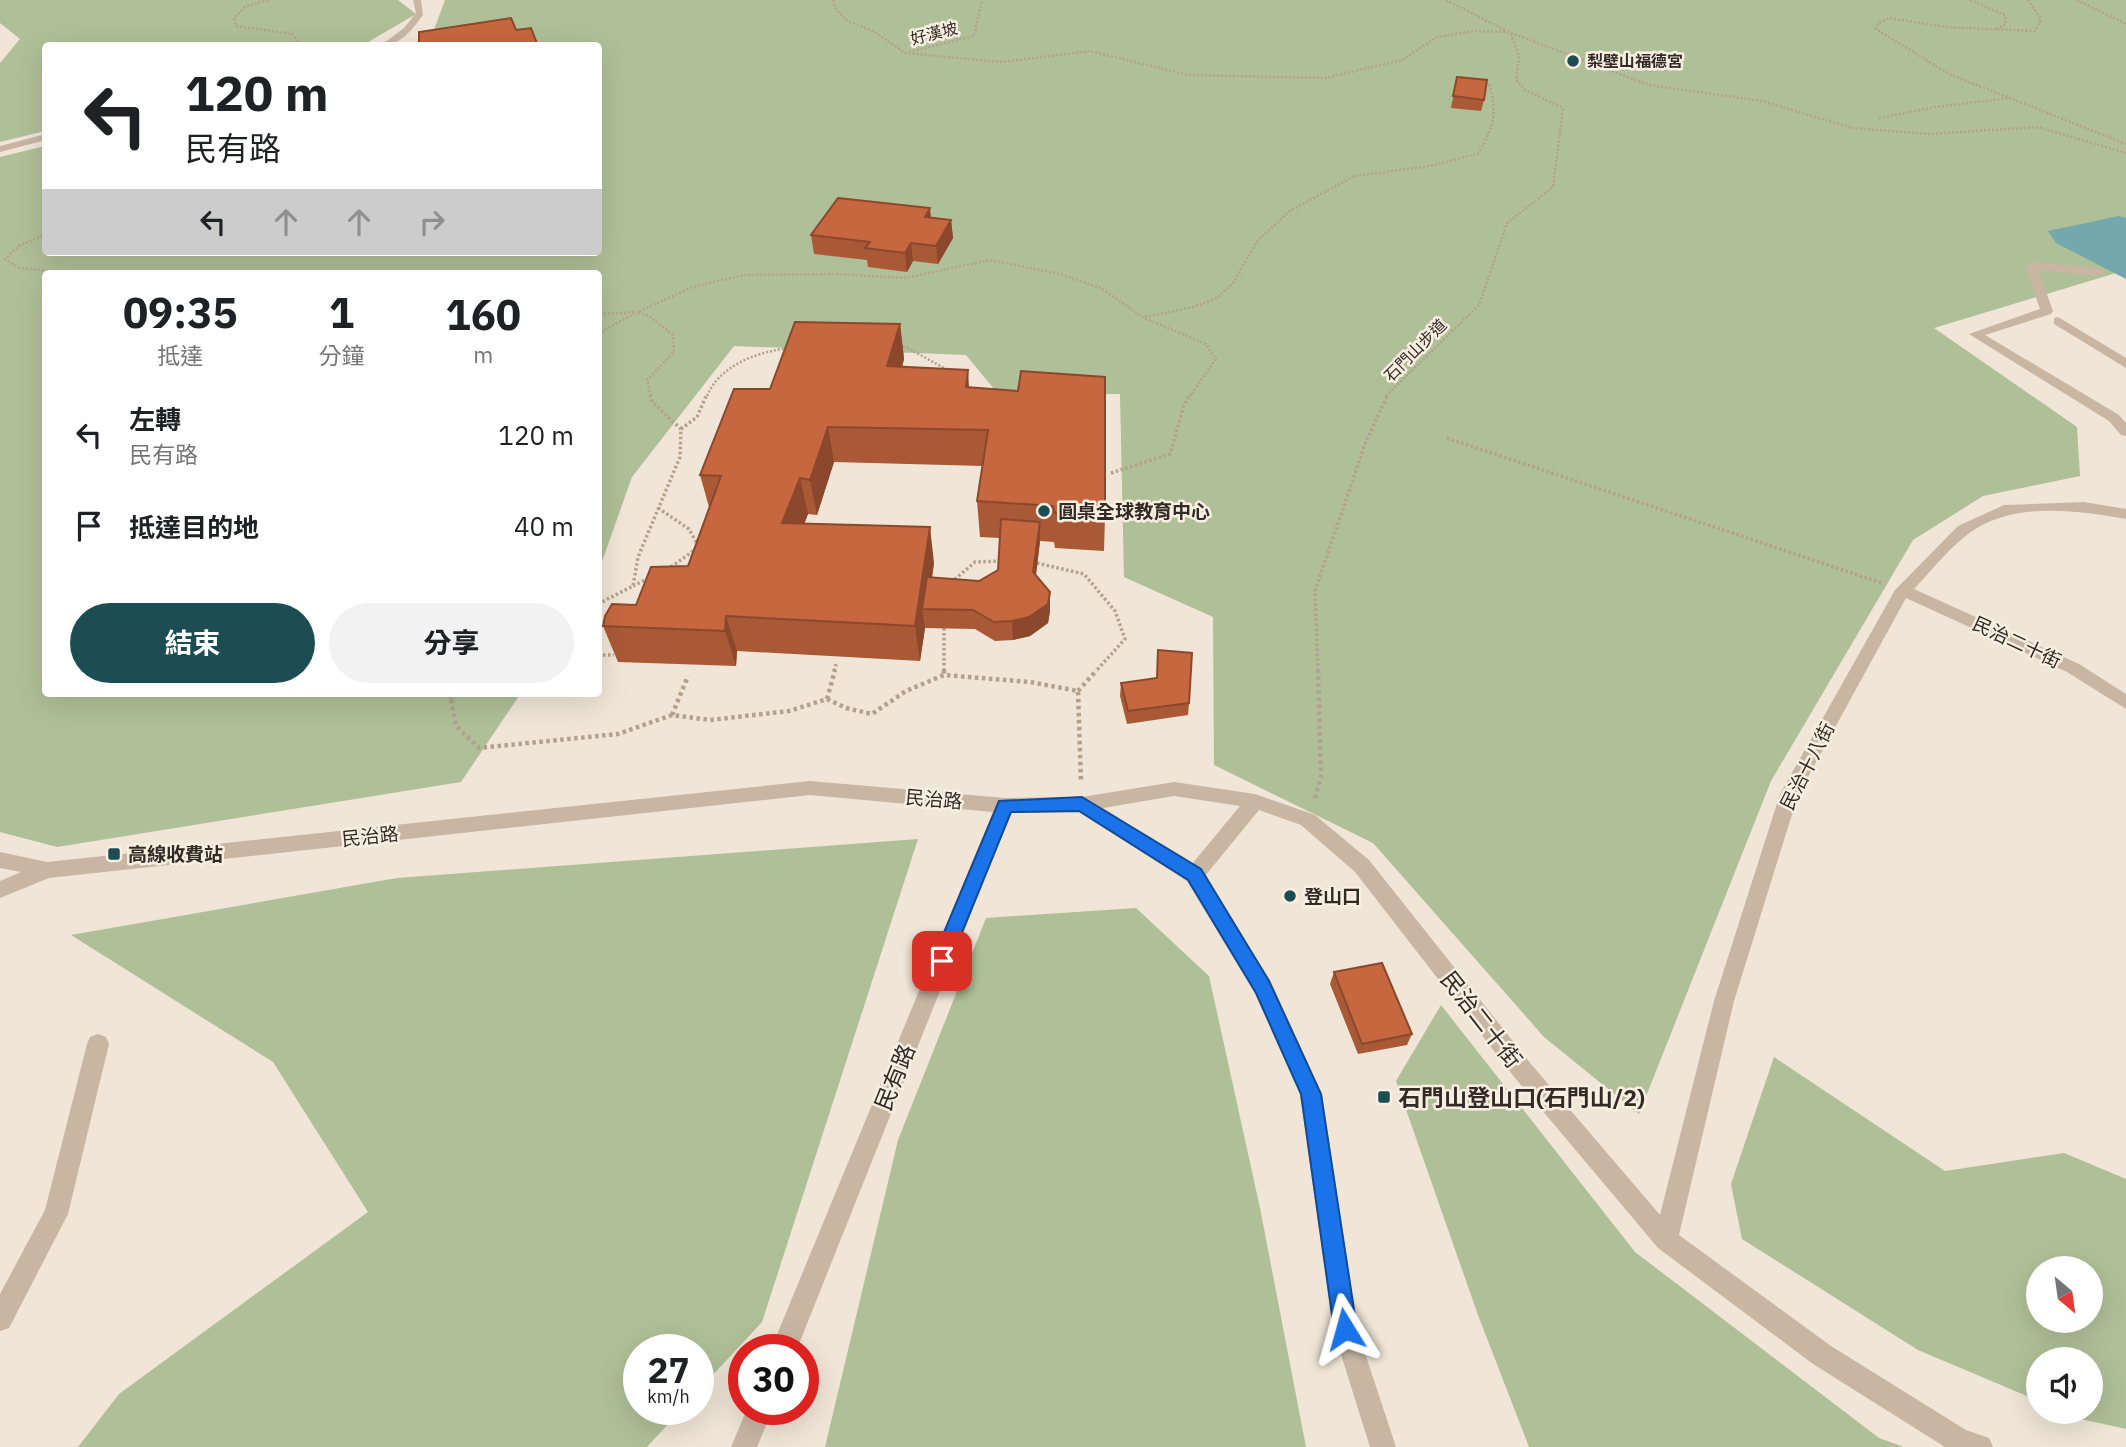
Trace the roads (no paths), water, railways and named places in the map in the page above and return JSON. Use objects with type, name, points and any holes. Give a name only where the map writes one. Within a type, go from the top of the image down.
[{"type":"street","points":[[389,42],[416,22],[420,13],[417,0]]},
{"type":"street","points":[[0,149],[42,138]]},
{"type":"street","points":[[2100,272],[2031,266],[2048,311],[1975,334],[2114,418],[2126,432]]},
{"type":"street","points":[[2058,321],[2126,364]]},
{"type":"street","name":"民治十八街","points":[[1666,1240],[1724,1001],[1788,794],[1903,590],[1963,530],[2009,508],[2084,507],[2126,514]]},
{"type":"street","name":"民治二十街","points":[[1903,590],[2073,668],[2126,702]]},
{"type":"street","name":"民治路","points":[[47,870],[810,788],[1005,806],[1082,804]]},
{"type":"street","name":"民治二十街","points":[[1082,804],[1174,789],[1255,801],[1308,820],[1362,866],[1523,1071],[1666,1240],[1822,1355],[1960,1441],[1980,1447]]},
{"type":"street","points":[[1194,875],[1255,801]]},
{"type":"street","points":[[1082,804],[1194,875],[1263,987],[1311,1094],[1345,1329],[1383,1447]]},
{"type":"street","name":"民有路","points":[[790,1334],[1005,806]]},
{"type":"street","points":[[0,860],[47,870]]},
{"type":"street","points":[[0,890],[47,870]]},
{"type":"street","points":[[0,1319],[56,1214],[98,1044]]},
{"type":"street","points":[[744,1447],[753,1425]]},
{"type":"water","points":[[2119,216],[2126,218],[2126,279],[2056,243],[2048,231]]},
{"type":"place","name":"梨壁山福德宮","points":[[1573,61]]},
{"type":"place","name":"圓桌全球教育中心","points":[[1044,511]]},
{"type":"place","name":"高線收費站","points":[[114,854]]},
{"type":"place","name":"登山口","points":[[1290,896]]},
{"type":"place","name":"石門山登山口(石門山/2)","points":[[1384,1097]]}]
